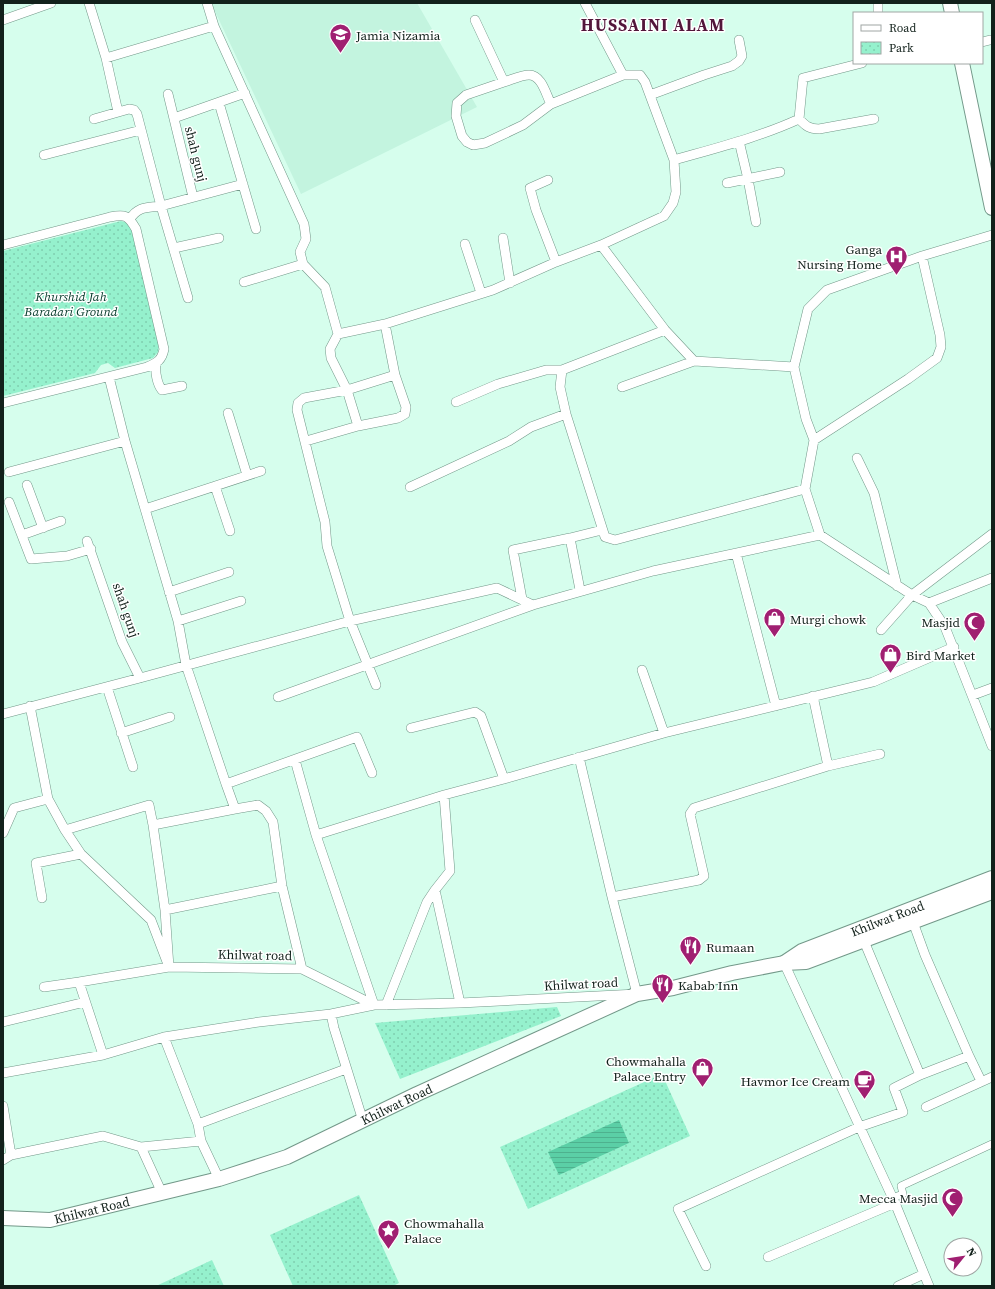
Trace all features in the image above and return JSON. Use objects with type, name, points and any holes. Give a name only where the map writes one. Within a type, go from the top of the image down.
[{"type":"main road","points":[[962,64],[988,169],[992,208]]},
{"type":"main road","name":"Khilwat Road","points":[[784,963],[802,951],[992,878]]},
{"type":"main road","name":"Khilwat Road","points":[[3,1218],[50,1220],[219,1179],[287,1157],[417,1094],[637,994],[673,988],[732,973],[784,963],[806,962],[992,892]]},
{"type":"street","points":[[3,20],[51,3]]},
{"type":"street","points":[[89,3],[106,58],[118,112]]},
{"type":"street","points":[[207,3],[214,26],[304,224],[306,239],[300,252],[303,264],[325,287],[338,334],[330,348],[331,358],[347,390],[358,426]]},
{"type":"street","points":[[585,3],[623,75]]},
{"type":"street","points":[[475,20],[504,82]]},
{"type":"street","points":[[106,58],[214,26]]},
{"type":"street","points":[[650,95],[732,66],[739,61],[742,56],[739,40]]},
{"type":"street","points":[[799,119],[803,78],[858,64]]},
{"type":"street","points":[[338,334],[385,324],[493,290],[556,262],[601,245],[664,216],[673,203],[676,192],[674,160],[645,82],[640,76],[623,75],[551,104],[523,125],[485,143],[473,145],[467,142],[462,136],[456,116],[458,103],[466,95],[529,75],[539,80],[551,104]]},
{"type":"street","name":"shah gunj","points":[[174,118],[245,93]]},
{"type":"street","name":"shah gunj","points":[[168,94],[193,197]]},
{"type":"street","points":[[219,103],[256,230]]},
{"type":"street","points":[[94,119],[129,109],[134,110],[137,114],[161,206],[188,298]]},
{"type":"street","points":[[674,160],[739,141],[799,119]]},
{"type":"street","points":[[799,119],[807,127],[813,129],[874,120]]},
{"type":"street","points":[[44,155],[141,130]]},
{"type":"street","points":[[739,141],[756,222]]},
{"type":"street","points":[[727,183],[780,172]]},
{"type":"street","points":[[548,180],[530,188],[536,210],[556,262]]},
{"type":"street","points":[[130,219],[134,212],[140,209],[161,206],[243,184]]},
{"type":"street","points":[[3,245],[110,217],[122,215],[130,219],[136,229],[164,349],[163,355],[156,364],[109,378],[3,403]]},
{"type":"street","points":[[992,235],[922,256],[827,290],[808,309],[794,367],[806,419],[814,440],[805,489],[820,535],[897,586],[929,603],[945,627],[954,647],[992,746]]},
{"type":"street","points":[[174,248],[219,238]]},
{"type":"street","points":[[503,238],[510,283]]},
{"type":"street","points":[[465,244],[481,293]]},
{"type":"street","points":[[601,245],[665,330],[694,361]]},
{"type":"street","points":[[814,440],[937,358],[941,347],[940,335],[922,256]]},
{"type":"street","points":[[244,282],[303,264]]},
{"type":"street","points":[[306,441],[358,426],[398,418],[405,414],[406,407],[395,375],[385,324]]},
{"type":"street","points":[[456,402],[498,384],[546,370],[562,370],[665,330]]},
{"type":"street","points":[[622,387],[694,361],[794,367]]},
{"type":"street","points":[[156,364],[155,370],[162,390],[182,386]]},
{"type":"street","points":[[562,370],[560,387],[566,414],[605,537],[615,540],[805,489]]},
{"type":"street","points":[[376,685],[350,621],[327,546],[325,522],[306,441],[297,410],[298,403],[304,398],[347,390],[395,375]]},
{"type":"street","points":[[109,378],[125,441],[178,621],[186,665],[235,809]]},
{"type":"street","points":[[228,413],[247,475]]},
{"type":"street","points":[[410,487],[509,441],[531,427],[566,414]]},
{"type":"street","points":[[9,472],[125,441]]},
{"type":"street","points":[[857,458],[874,493],[897,586]]},
{"type":"street","points":[[145,509],[261,471]]},
{"type":"street","points":[[27,485],[43,528]]},
{"type":"street","points":[[215,486],[230,531]]},
{"type":"street","name":"shah gunj","points":[[9,502],[31,559],[67,556],[89,545],[122,642],[140,678]]},
{"type":"street","points":[[22,535],[61,521]]},
{"type":"street","points":[[522,599],[512,550],[602,530]]},
{"type":"street","points":[[881,630],[912,595],[992,534]]},
{"type":"street","points":[[278,698],[367,664],[533,605],[580,590],[653,571],[820,535]]},
{"type":"street","points":[[570,538],[580,590]]},
{"type":"street","points":[[736,553],[776,706]]},
{"type":"street","points":[[169,592],[229,572]]},
{"type":"street","points":[[929,603],[992,578]]},
{"type":"street","points":[[3,714],[350,621],[497,588],[533,605]]},
{"type":"street","points":[[178,621],[241,601]]},
{"type":"street","points":[[316,835],[444,794],[504,779],[664,733],[873,682],[954,647]]},
{"type":"street","points":[[642,670],[664,733]]},
{"type":"street","points":[[107,687],[133,767]]},
{"type":"street","points":[[973,695],[992,688]]},
{"type":"street","points":[[813,696],[828,766]]},
{"type":"street","points":[[30,706],[48,799],[80,854],[151,920],[169,967]]},
{"type":"street","points":[[411,728],[475,712],[478,713],[481,716],[504,779]]},
{"type":"street","points":[[121,733],[170,717]]},
{"type":"street","points":[[226,784],[357,737],[372,773]]},
{"type":"street","points":[[612,897],[702,879],[704,876],[690,814],[694,808],[828,766],[880,754]]},
{"type":"street","points":[[579,757],[612,897],[637,994]]},
{"type":"street","points":[[3,1073],[103,1055],[164,1038],[259,1022],[331,1014],[374,1006],[316,835],[295,760]]},
{"type":"street","points":[[386,1005],[428,902],[435,890],[450,871],[444,794]]},
{"type":"street","points":[[3,833],[14,808],[48,799]]},
{"type":"street","points":[[65,830],[149,805],[165,910],[169,967]]},
{"type":"street","points":[[153,825],[246,806],[258,805],[266,811],[270,816],[274,829],[282,886],[302,969]]},
{"type":"street","points":[[42,898],[36,862],[80,854]]},
{"type":"street","points":[[165,910],[282,886]]},
{"type":"street","points":[[435,890],[460,1003]]},
{"type":"street","points":[[913,922],[925,955],[981,1081]]},
{"type":"street","points":[[864,941],[920,1075]]},
{"type":"street","points":[[784,963],[894,1200],[929,1286]]},
{"type":"street","name":"Khilwat road","points":[[44,987],[169,967],[302,969],[374,1006],[637,994]]},
{"type":"street","points":[[79,982],[103,1055]]},
{"type":"street","points":[[3,1022],[85,1002]]},
{"type":"street","points":[[331,1014],[346,1069],[363,1121]]},
{"type":"street","points":[[164,1038],[198,1124],[201,1141],[219,1179]]},
{"type":"street","points":[[706,1266],[678,1209],[860,1127],[902,1112],[894,1088],[920,1075],[969,1056]]},
{"type":"street","points":[[198,1124],[346,1069]]},
{"type":"street","points":[[926,1107],[992,1077]]},
{"type":"street","points":[[3,1106],[7,1158],[103,1136],[141,1147],[201,1141]]},
{"type":"street","points":[[768,1257],[894,1200],[903,1194],[901,1186],[992,1144]]},
{"type":"street","points":[[141,1147],[162,1193]]},
{"type":"street","points":[[898,1286],[924,1274]]},
{"type":"shaded area","name":"Jamia Nizamia","points":[[211,3],[417,3],[477,107],[301,194]]},
{"type":"shaded area","points":[[619,1120],[629,1143],[559,1175],[548,1152]]},
{"type":"green space","name":"Khurshid Jah Baradari Ground","points":[[121,221],[131,224],[159,342],[158,352],[153,358],[115,368],[108,363],[101,365],[95,373],[3,396],[3,251]]},
{"type":"green space","points":[[557,1007],[561,1016],[400,1079],[375,1023]]},
{"type":"green space","points":[[662,1074],[690,1136],[528,1209],[500,1147]]},
{"type":"green space","points":[[359,1195],[399,1283],[393,1286],[293,1286],[270,1235]]},
{"type":"green space","points":[[212,1260],[224,1286],[156,1286]]},
{"type":"place","name":"Jamia Nizamia","points":[[341,54]]},
{"type":"place","name":"Ganga Nursing Home","points":[[897,276]]},
{"type":"place","name":"Murgi chowk","points":[[774,638]]},
{"type":"place","name":"Masjid","points":[[975,642]]},
{"type":"place","name":"Bird Market","points":[[890,674]]},
{"type":"place","name":"Rumaan","points":[[690,966]]},
{"type":"place","name":"Kabab Inn","points":[[662,1004]]},
{"type":"place","name":"Chowmahalla Palace Entry","points":[[702,1088]]},
{"type":"place","name":"Havmor Ice Cream","points":[[865,1100]]},
{"type":"place","name":"Mecca Masjid","points":[[953,1218]]},
{"type":"place","name":"Chowmahalla Palace","points":[[389,1250]]},
{"type":"district","name":"HUSSAINI ALAM","points":[[653,25]]}]
